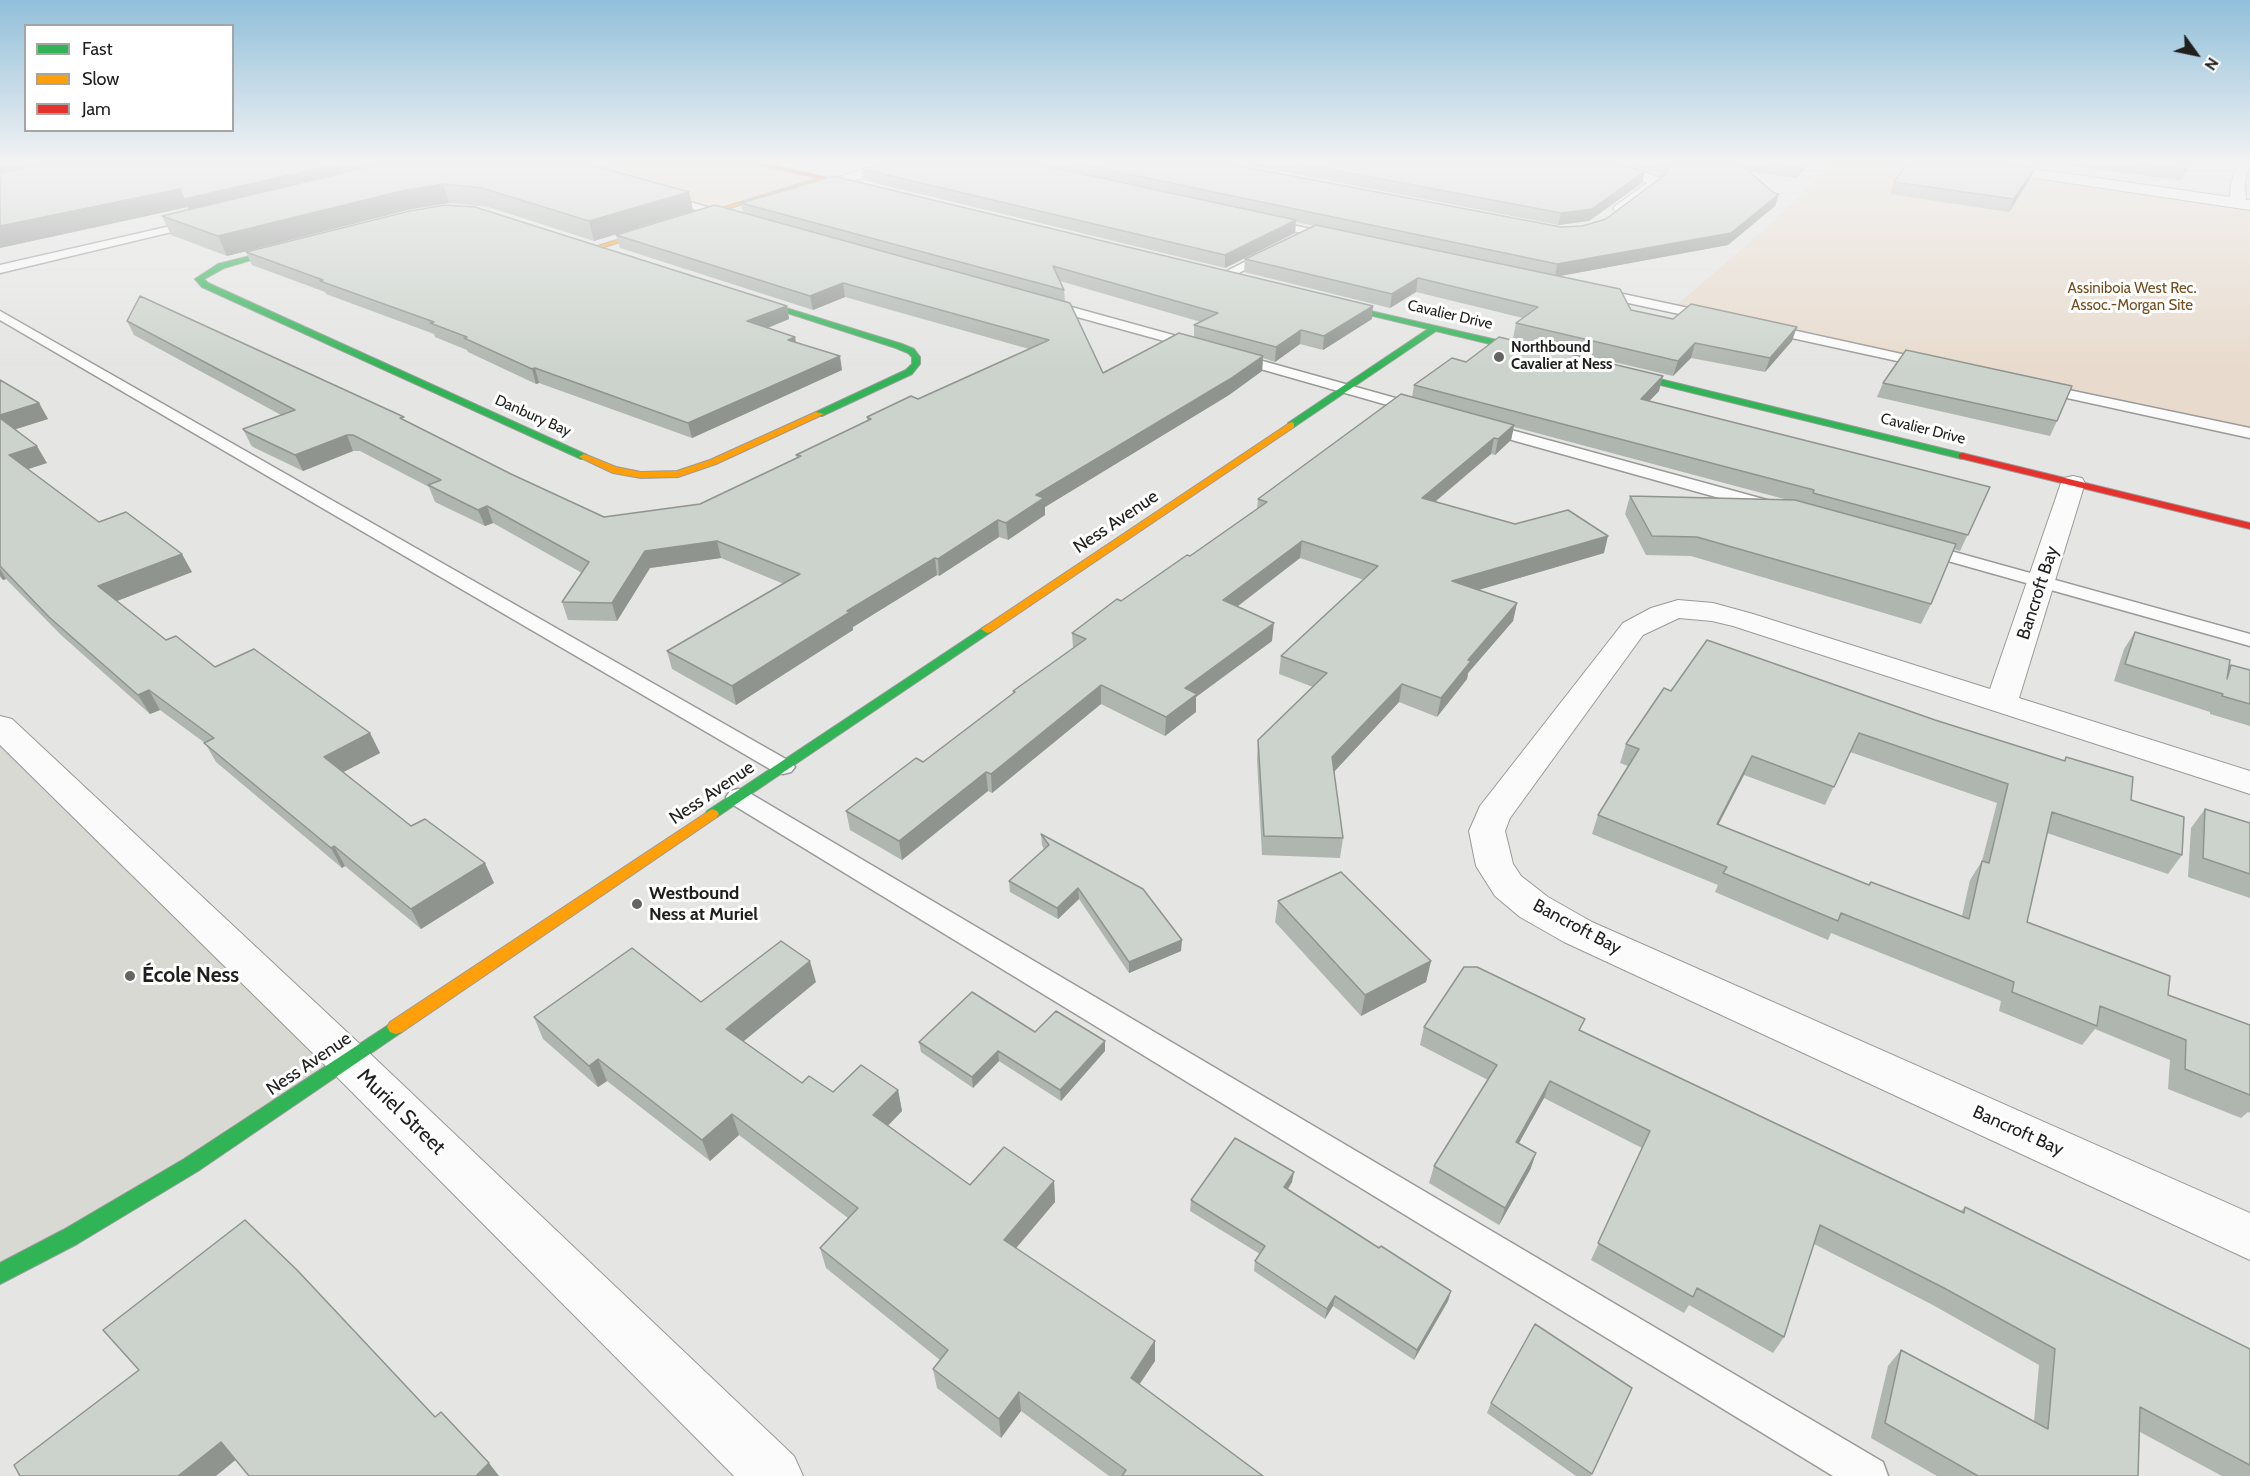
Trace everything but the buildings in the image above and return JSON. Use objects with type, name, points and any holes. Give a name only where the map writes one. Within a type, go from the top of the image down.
[{"type":"street","points":[[645,231],[589,246],[651,266]]},
{"type":"street","name":"Danbury Bay","points":[[301,245],[221,266],[199,279],[216,290],[624,473],[660,476],[693,470],[898,378],[909,372],[916,364],[916,357],[911,351],[899,346],[730,291]]},
{"type":"street","points":[[1217,275],[1245,282]]},
{"type":"street","name":"Cavalier Drive","points":[[1312,298],[1548,355]]},
{"type":"street","name":"Ness Avenue","points":[[0,1274],[70,1237],[191,1165],[1436,328]]},
{"type":"street","name":"Cavalier Drive","points":[[1605,369],[2250,526]]},
{"type":"street","name":"Bancroft Bay","points":[[2001,703],[2043,582],[2073,483]]},
{"type":"street","name":"Bancroft Bay","points":[[2250,783],[1733,617],[1695,609],[1678,609],[1661,614],[1633,629],[1493,815],[1487,831],[1495,866],[1508,886],[1534,907],[1578,932],[2250,1237]]},
{"type":"street","name":"Muriel Street","points":[[0,726],[348,1060],[774,1476]]},
{"type":"lane","points":[[0,269],[163,231]]},
{"type":"lane","points":[[1307,231],[1347,240]]},
{"type":"lane","points":[[1217,275],[1312,232]]},
{"type":"lane","points":[[1580,289],[1730,321]]},
{"type":"lane","points":[[1036,302],[1438,414]]},
{"type":"lane","points":[[0,315],[783,767]]},
{"type":"lane","points":[[1754,326],[1938,366]]},
{"type":"lane","points":[[2031,386],[2250,433]]},
{"type":"lane","points":[[1472,424],[1791,512]]},
{"type":"lane","points":[[1906,544],[2250,640]]},
{"type":"lane","points":[[738,797],[1869,1476]]},
{"type":"shaded area","name":"École Ness","points":[[0,726],[348,1060],[0,1274]]},
{"type":"green space","name":"Assiniboia West Rec. Assoc.-Morgan Site","points":[[1763,231],[2250,231],[2250,434],[1673,308]]},
{"type":"traffic: fast","points":[[292,247],[221,266],[199,279],[205,285],[584,457]]},
{"type":"traffic: fast","points":[[744,296],[899,346],[911,351],[916,357],[916,364],[909,372],[819,414]]},
{"type":"traffic: fast","points":[[1330,303],[1536,352]]},
{"type":"traffic: fast","points":[[1291,425],[1435,328]]},
{"type":"traffic: fast","points":[[1619,372],[1962,456]]},
{"type":"traffic: fast","points":[[712,814],[987,629]]},
{"type":"traffic: fast","points":[[0,1274],[70,1237],[191,1165],[396,1027]]},
{"type":"traffic: slow","points":[[632,260],[594,248],[650,231]]},
{"type":"traffic: slow","points":[[584,457],[613,470],[641,475],[678,474],[713,462],[819,414]]},
{"type":"traffic: slow","points":[[987,629],[1291,425]]},
{"type":"traffic: slow","points":[[396,1027],[712,814]]},
{"type":"traffic: jam","points":[[1962,456],[2250,526]]},
{"type":"place","name":"Northbound Cavalier at Ness","points":[[1499,357]]},
{"type":"place","name":"Westbound Ness at Muriel","points":[[637,904]]},
{"type":"place","name":"École Ness","points":[[130,976]]}]
